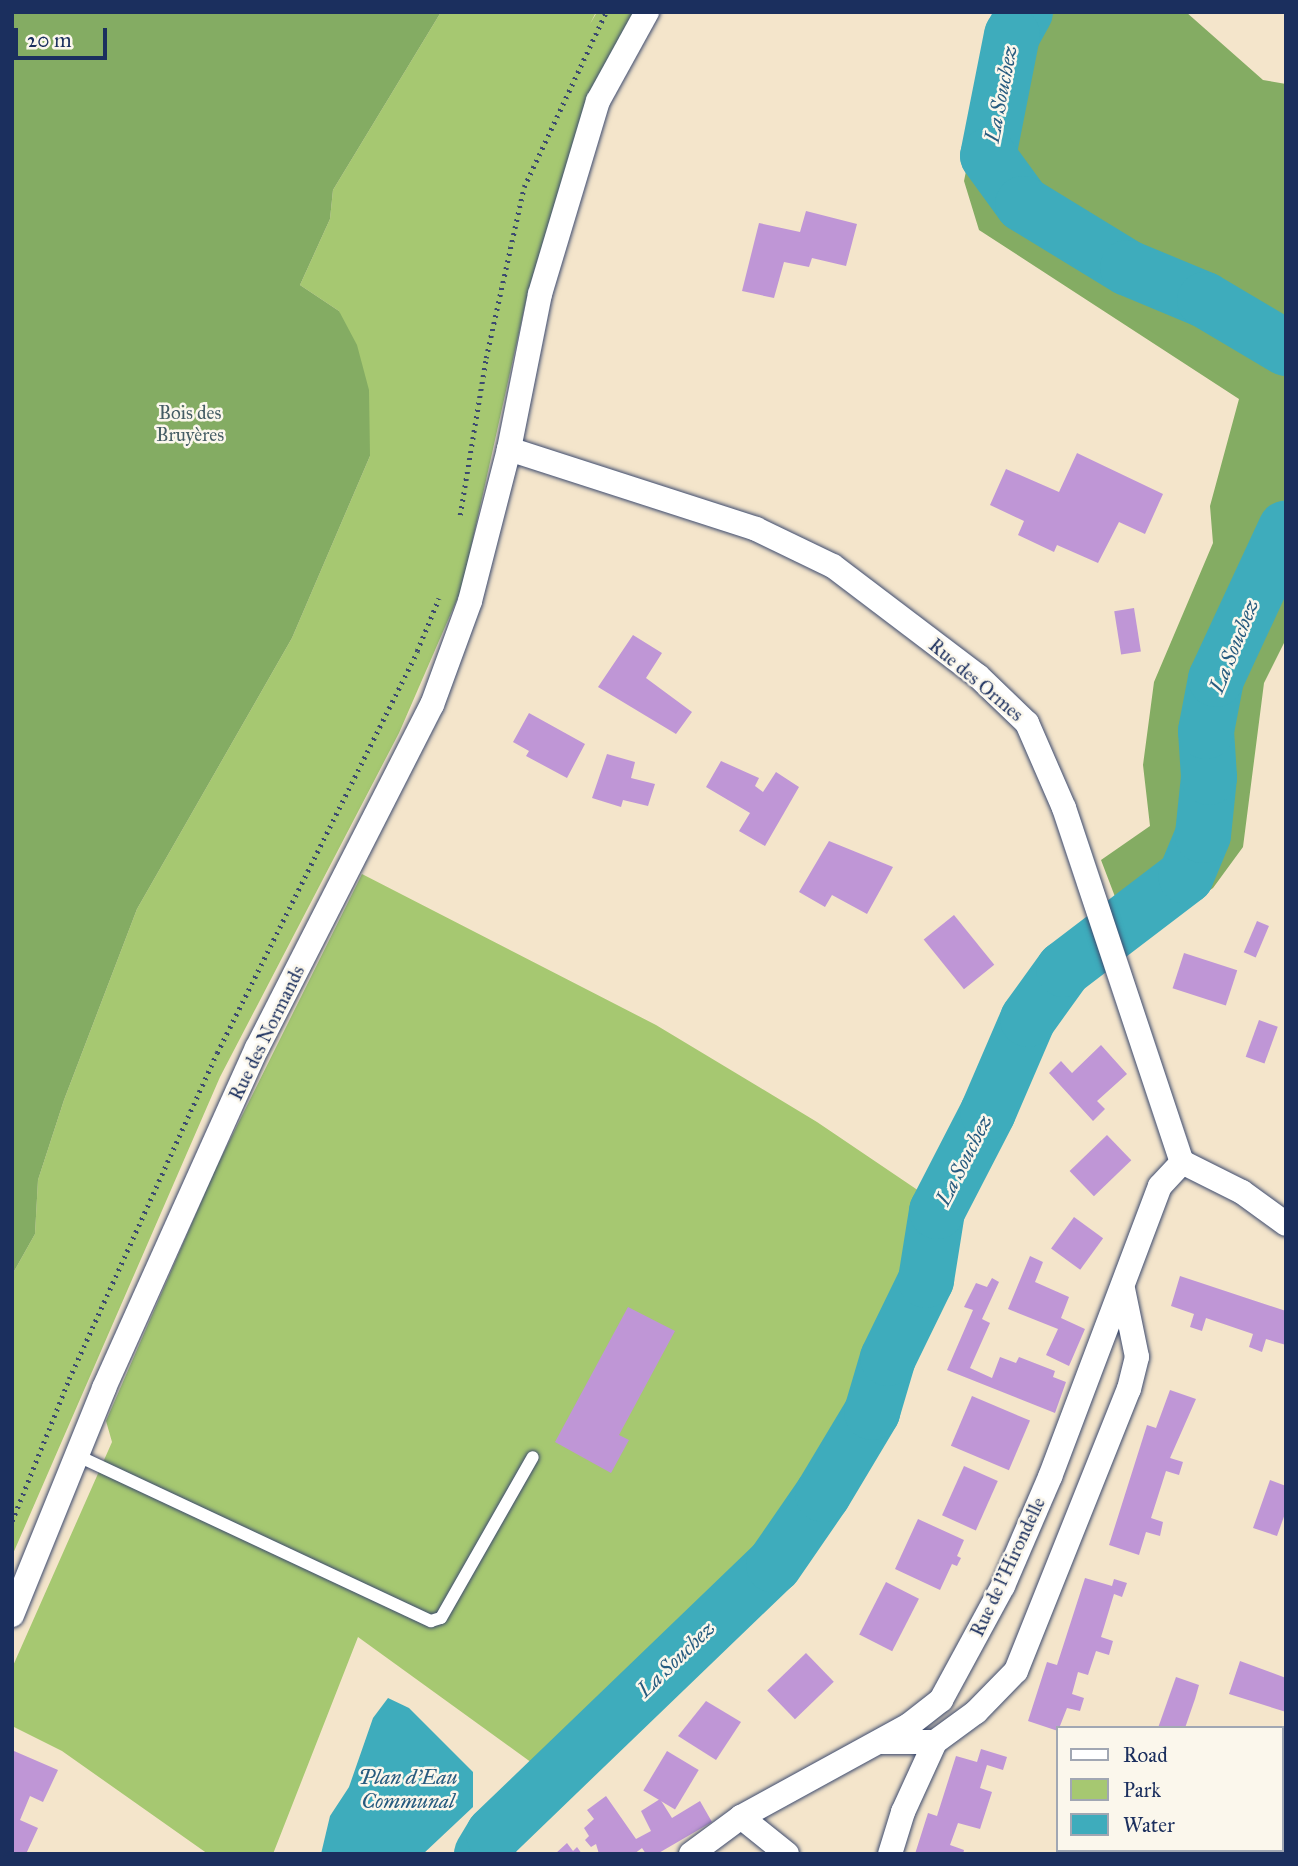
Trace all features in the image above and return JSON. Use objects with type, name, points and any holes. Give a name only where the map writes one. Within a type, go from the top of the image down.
[{"type":"street","name":"Rue des Normands","points":[[12,1615],[76,1455],[257,1048],[432,705],[470,601],[509,449],[540,294],[598,101],[647,12]]},
{"type":"street","name":"Rue des Ormes","points":[[509,449],[755,529],[822,560],[978,676],[1027,723],[1064,808],[1098,917],[1154,1069],[1182,1162]]},
{"type":"street","points":[[1182,1162],[1242,1192],[1286,1224]]},
{"type":"street","name":"Rue de l'Hirondelle","points":[[691,1854],[741,1817],[909,1725],[941,1700],[1008,1574],[1123,1289],[1160,1186],[1182,1162]]},
{"type":"street","points":[[890,1854],[903,1812],[935,1742],[976,1712],[1016,1671],[1129,1389],[1137,1357],[1123,1289]]},
{"type":"street","points":[[877,1742],[935,1742]]},
{"type":"street","points":[[741,1817],[787,1854]]},
{"type":"lane","points":[[76,1455],[430,1621],[441,1618],[533,1457]]},
{"type":"path","points":[[459,521],[486,358],[524,187],[606,12]]},
{"type":"path","points":[[12,1521],[69,1379],[212,1066],[411,663],[443,588]]},
{"type":"green space","name":"Bois des Bruyères","points":[[12,12],[441,12],[333,190],[330,219],[300,285],[339,311],[357,345],[369,390],[370,456],[292,638],[137,909],[64,1100],[38,1180],[35,1234],[12,1275]]},
{"type":"green space","points":[[441,12],[596,12],[590,24],[597,12],[635,12],[557,196],[528,292],[462,588],[399,733],[220,1077],[12,1556],[12,1275],[35,1234],[38,1180],[64,1100],[137,909],[292,638],[370,456],[339,311],[300,285],[330,219],[333,190]]},
{"type":"green space","points":[[998,12],[1186,12],[1263,80],[1286,84],[1286,639],[1264,683],[1243,847],[1213,888],[1133,944],[1101,860],[1150,826],[1143,765],[1154,682],[1213,543],[1210,506],[1239,399],[979,230],[964,181]]},
{"type":"green space","points":[[362,874],[656,1025],[817,1122],[922,1193],[932,1210],[917,1276],[864,1409],[799,1510],[688,1614],[613,1697],[539,1768],[358,1637],[273,1854],[208,1854],[62,1751],[12,1726],[12,1668],[112,1442],[106,1421],[215,1170]]},
{"type":"water","name":"Plan d'Eau Communal","points":[[388,1698],[409,1708],[473,1772],[473,1807],[423,1854],[321,1854],[330,1816],[349,1787],[373,1718]]},
{"type":"building","points":[[806,211],[857,224],[846,266],[812,258],[809,267],[784,262],[774,298],[742,291],[759,223],[800,232]]},
{"type":"building","points":[[1077,453],[1163,494],[1145,534],[1119,522],[1098,563],[1057,545],[1054,552],[1018,535],[1024,521],[990,505],[1006,469],[1059,492]]},
{"type":"building","points":[[1134,608],[1141,651],[1121,655],[1114,611]]},
{"type":"building","points":[[633,635],[662,653],[646,678],[692,712],[676,734],[598,687]]},
{"type":"building","points":[[529,713],[585,744],[567,778],[526,756],[529,751],[513,742]]},
{"type":"building","points":[[607,754],[635,762],[631,778],[655,784],[648,806],[623,800],[621,807],[592,798]]},
{"type":"building","points":[[721,761],[759,778],[755,786],[763,792],[776,772],[799,787],[765,846],[739,831],[750,813],[706,787]]},
{"type":"building","points":[[829,841],[893,867],[867,914],[832,895],[825,907],[799,892]]},
{"type":"building","points":[[954,915],[994,965],[964,989],[924,940]]},
{"type":"building","points":[[1257,921],[1269,926],[1256,957],[1244,952]]},
{"type":"building","points":[[1184,953],[1237,970],[1226,1005],[1173,988]]},
{"type":"building","points":[[1259,1020],[1278,1027],[1264,1063],[1246,1057]]},
{"type":"building","points":[[1101,1045],[1127,1074],[1097,1101],[1105,1109],[1093,1121],[1049,1073],[1061,1061],[1072,1073]]},
{"type":"building","points":[[1107,1135],[1131,1160],[1094,1196],[1070,1171]]},
{"type":"building","points":[[1074,1217],[1103,1238],[1080,1270],[1051,1249]]},
{"type":"building","points":[[1030,1256],[1043,1262],[1035,1282],[1069,1297],[1061,1318],[1085,1329],[1069,1366],[1046,1355],[1058,1329],[1008,1309]]},
{"type":"building","points":[[1180,1276],[1286,1311],[1286,1345],[1266,1339],[1262,1352],[1249,1347],[1253,1334],[1206,1318],[1202,1331],[1190,1327],[1194,1314],[1171,1306]]},
{"type":"building","points":[[992,1278],[999,1282],[982,1319],[990,1323],[970,1368],[992,1378],[1000,1357],[1016,1363],[1019,1357],[1055,1371],[1053,1377],[1066,1382],[1055,1413],[947,1370],[973,1310],[964,1307],[976,1283],[987,1287]]},
{"type":"building","points":[[628,1307],[675,1331],[619,1435],[629,1440],[611,1473],[555,1442]]},
{"type":"building","points":[[1170,1390],[1196,1399],[1170,1458],[1183,1462],[1179,1475],[1166,1471],[1151,1518],[1163,1522],[1160,1536],[1146,1532],[1139,1555],[1109,1545],[1147,1425],[1156,1428]]},
{"type":"building","points":[[972,1396],[1030,1421],[1009,1470],[951,1446]]},
{"type":"building","points":[[964,1466],[998,1481],[976,1530],[942,1515]]},
{"type":"building","points":[[1270,1480],[1286,1486],[1286,1511],[1277,1536],[1253,1528]]},
{"type":"building","points":[[918,1519],[964,1540],[957,1556],[961,1558],[957,1566],[952,1564],[940,1590],[895,1569]]},
{"type":"building","points":[[1085,1578],[1112,1586],[1114,1579],[1127,1583],[1122,1597],[1114,1594],[1101,1637],[1113,1641],[1109,1655],[1096,1651],[1088,1675],[1078,1672],[1072,1694],[1084,1698],[1080,1711],[1067,1708],[1056,1730],[1028,1721],[1047,1662],[1057,1665]]},
{"type":"building","points":[[886,1582],[919,1599],[892,1651],[859,1635]]},
{"type":"building","points":[[806,1653],[834,1682],[795,1719],[767,1691]]},
{"type":"building","points":[[1240,1661],[1286,1678],[1286,1712],[1229,1694]]},
{"type":"building","points":[[1176,1677],[1199,1685],[1186,1726],[1159,1726]]},
{"type":"building","points":[[706,1701],[741,1722],[716,1760],[678,1736]]},
{"type":"building","points":[[981,1749],[1007,1757],[1003,1770],[987,1765],[980,1788],[992,1792],[980,1829],[958,1823],[950,1845],[964,1850],[963,1854],[915,1854],[928,1813],[937,1816],[956,1756],[977,1762]]},
{"type":"building","points":[[14,1751],[58,1770],[43,1802],[30,1796],[20,1820],[38,1828],[26,1854],[12,1852]]},
{"type":"building","points":[[667,1751],[699,1770],[675,1809],[643,1790]]},
{"type":"building","points":[[606,1796],[636,1839],[651,1831],[641,1811],[660,1799],[672,1818],[700,1801],[712,1822],[657,1854],[646,1854],[642,1848],[634,1854],[599,1854],[596,1844],[591,1847],[585,1840],[589,1836],[584,1828],[594,1819],[587,1810]]},
{"type":"building","points":[[567,1843],[573,1851],[577,1847],[582,1854],[555,1854]]},
{"type":"building","points":[[1284,1844],[1286,1854],[1263,1854],[1284,1852]]},
{"type":"waterway","name":"La Souchez","points":[[1025,12],[1012,35],[988,156],[1023,204],[1128,268],[1205,300],[1286,348]]},
{"type":"waterway","name":"La Souchez","points":[[482,1854],[494,1834],[774,1565],[823,1494],[872,1412],[888,1358],[926,1280],[937,1211],[988,1112],[1028,1019],[1064,969],[1186,876],[1203,835],[1209,777],[1206,731],[1216,679],[1286,528]]}]
